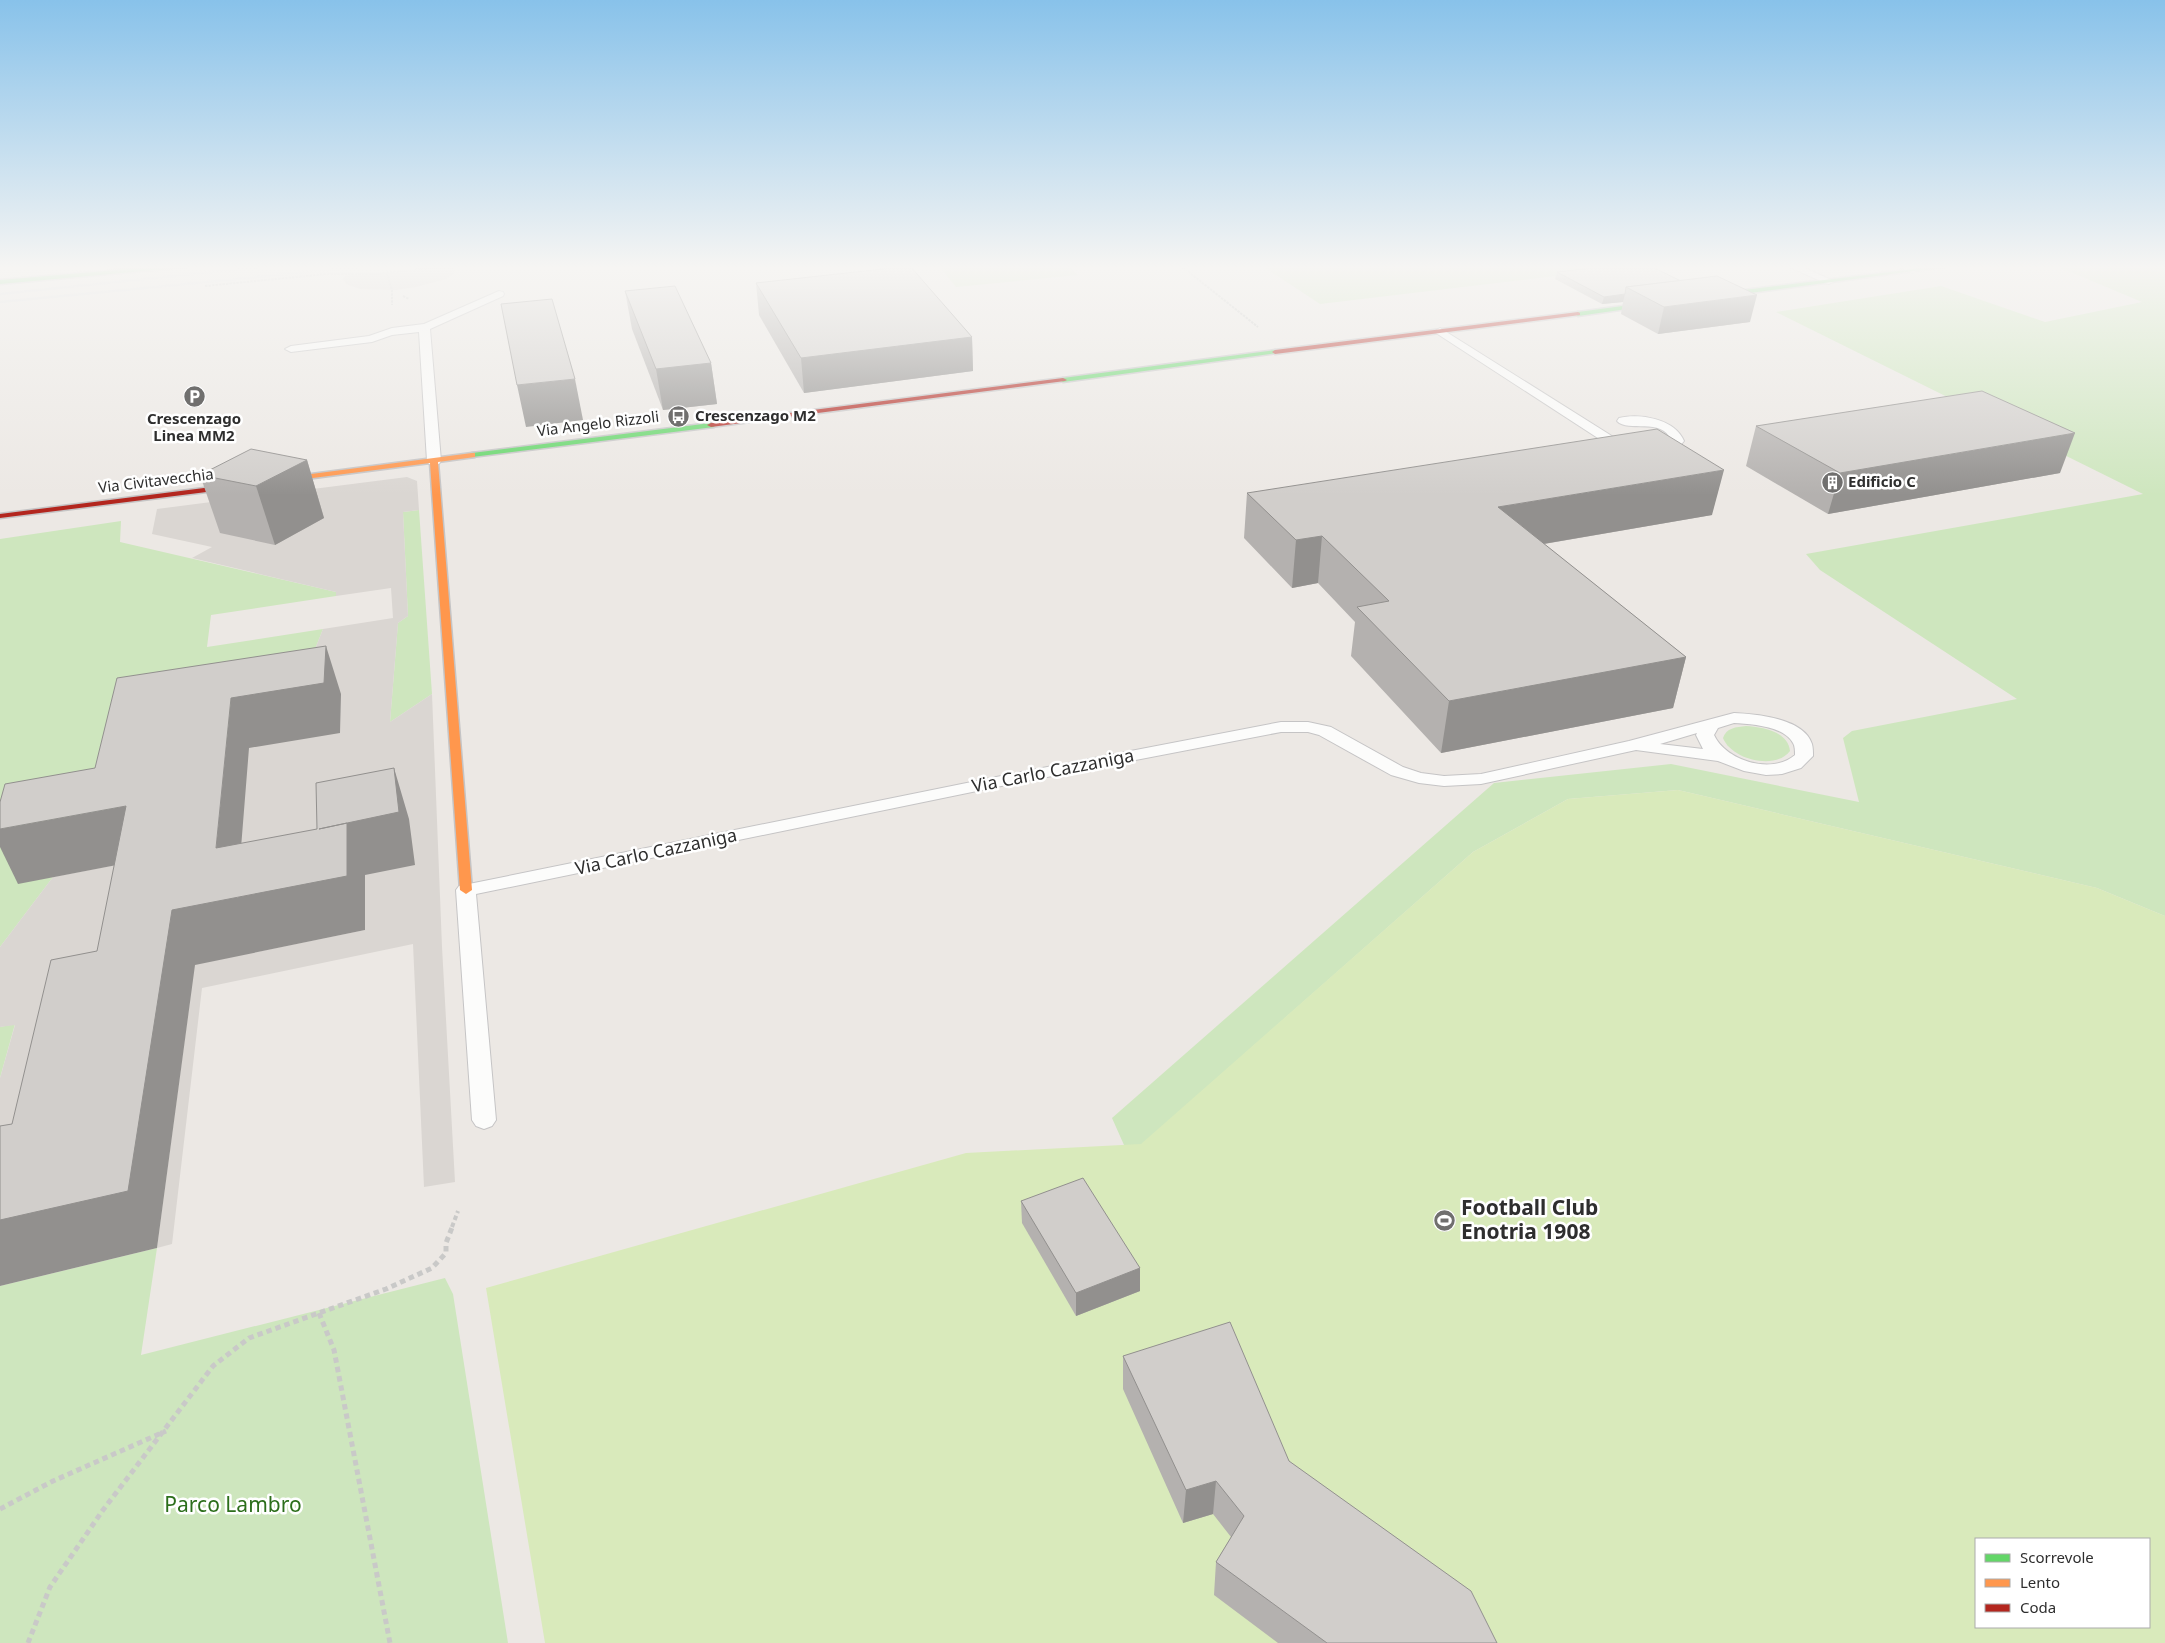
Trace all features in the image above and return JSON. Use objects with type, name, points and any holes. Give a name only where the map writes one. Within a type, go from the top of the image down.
[{"type":"main road","name":"Via Angelo Rizzoli","points":[[434,461],[1357,342]]},
{"type":"main road","name":"Via Civitavecchia","points":[[0,516],[434,461]]},
{"type":"main road","points":[[434,461],[466,890]]},
{"type":"lane","points":[[291,350],[352,342]]},
{"type":"lane","points":[[425,342],[434,461]]},
{"type":"lane","points":[[1457,342],[1611,441],[1647,450],[1669,448],[1675,445],[1678,440],[1674,432],[1656,424],[1622,421]]},
{"type":"lane","name":"Via Carlo Cazzaniga","points":[[466,890],[991,783],[1280,727],[1308,726],[1326,731],[1397,771],[1419,778],[1444,782],[1481,779],[1632,746],[1734,718],[1755,719],[1775,723],[1795,734],[1803,743],[1805,752],[1801,761],[1797,764],[1786,768],[1771,769],[1744,765],[1724,757]]},
{"type":"lane","points":[[1712,724],[1707,731],[1706,739],[1712,749],[1724,757]]},
{"type":"lane","points":[[1632,746],[1724,757]]},
{"type":"lane","points":[[466,890],[484,1120]]},
{"type":"path","points":[[28,1643],[50,1586],[103,1510],[166,1430],[213,1366],[249,1338],[386,1290],[432,1268],[446,1253],[446,1243],[458,1211]]},
{"type":"path","points":[[318,1313],[329,1334],[334,1350],[390,1643]]},
{"type":"path","points":[[0,1510],[53,1481],[166,1430]]},
{"type":"green space","points":[[1836,342],[2165,342],[2165,916],[2097,888],[1678,790],[1568,799],[1473,852],[1141,1145],[1124,1145],[1112,1118],[1494,783],[1671,764],[1859,802],[1843,738],[1852,731],[2017,699],[1820,570],[1806,554],[2143,494]]},
{"type":"green space","points":[[419,510],[432,694],[390,722],[398,623],[408,616],[403,512]]},
{"type":"green space","points":[[121,521],[120,542],[336,592],[336,596],[211,615],[207,647],[323,629],[294,702],[18,883],[53,877],[0,947],[0,539]]},
{"type":"green space","points":[[1746,726],[1773,731],[1785,739],[1790,751],[1783,757],[1764,761],[1744,757],[1735,752],[1723,738],[1724,735],[1732,729]]},
{"type":"green space","name":"Football Club Enotria 1908","points":[[1678,790],[2097,888],[2165,916],[2165,1643],[545,1643],[486,1288],[966,1153],[1141,1144],[1473,852],[1568,799]]},
{"type":"green space","points":[[15,1024],[0,1078],[0,1027]]},
{"type":"green space","name":"Parco Lambro","points":[[157,1248],[141,1355],[445,1278],[453,1294],[508,1643],[0,1643],[0,1286]]},
{"type":"shaded area","points":[[407,477],[417,481],[419,510],[403,512],[408,616],[398,623],[390,722],[432,694],[442,947],[455,1182],[424,1187],[413,944],[202,988],[172,1244],[157,1248],[191,992],[0,1187],[0,1078],[15,1025],[0,1027],[0,947],[53,877],[242,841],[90,824],[294,702],[323,629],[393,618],[391,588],[336,596],[336,592],[192,558],[212,547],[152,534],[157,509]],"holes":[[[409,820],[365,875],[365,930],[127,978]]]},
{"type":"building","points":[[508,342],[564,342],[575,379],[517,385]]},
{"type":"building","points":[[645,342],[701,342],[711,363],[656,369]]},
{"type":"building","points":[[791,342],[934,342],[801,358]]},
{"type":"building","points":[[1982,391],[2075,433],[1840,473],[1756,426]]},
{"type":"building","points":[[1657,429],[1724,470],[1498,507],[1686,657],[1449,701],[1357,607],[1389,601],[1322,536],[1296,540],[1247,493]]},
{"type":"building","points":[[251,449],[307,460],[256,486],[200,475]]},
{"type":"building","points":[[326,646],[324,683],[231,698],[216,848],[317,829],[316,783],[394,768],[399,812],[347,823],[347,876],[172,910],[128,1191],[0,1220],[0,1126],[12,1124],[51,960],[97,951],[126,806],[0,829],[0,802],[5,784],[95,768],[117,678]]},
{"type":"building","points":[[1083,1178],[1140,1268],[1076,1293],[1021,1201]]},
{"type":"building","points":[[1230,1322],[1289,1461],[1471,1591],[1497,1643],[1327,1643],[1216,1562],[1244,1516],[1216,1481],[1186,1490],[1123,1356]]},
{"type":"traffic: fast","points":[[1063,380],[1275,352]]},
{"type":"traffic: fast","points":[[472,455],[711,425]]},
{"type":"traffic: slow","points":[[251,484],[472,455]]},
{"type":"traffic: slow","points":[[434,461],[466,890]]},
{"type":"traffic: jam","points":[[1275,352],[1357,342]]},
{"type":"traffic: jam","points":[[711,425],[1063,380]]},
{"type":"traffic: jam","points":[[0,516],[251,484]]},
{"type":"place","name":"Crescenzago Linea MM2","points":[[194,396]]},
{"type":"place","name":"Crescenzago M2","points":[[679,416]]},
{"type":"place","name":"Edificio C","points":[[1832,482]]},
{"type":"place","name":"Football Club Enotria 1908","points":[[1445,1220]]}]
